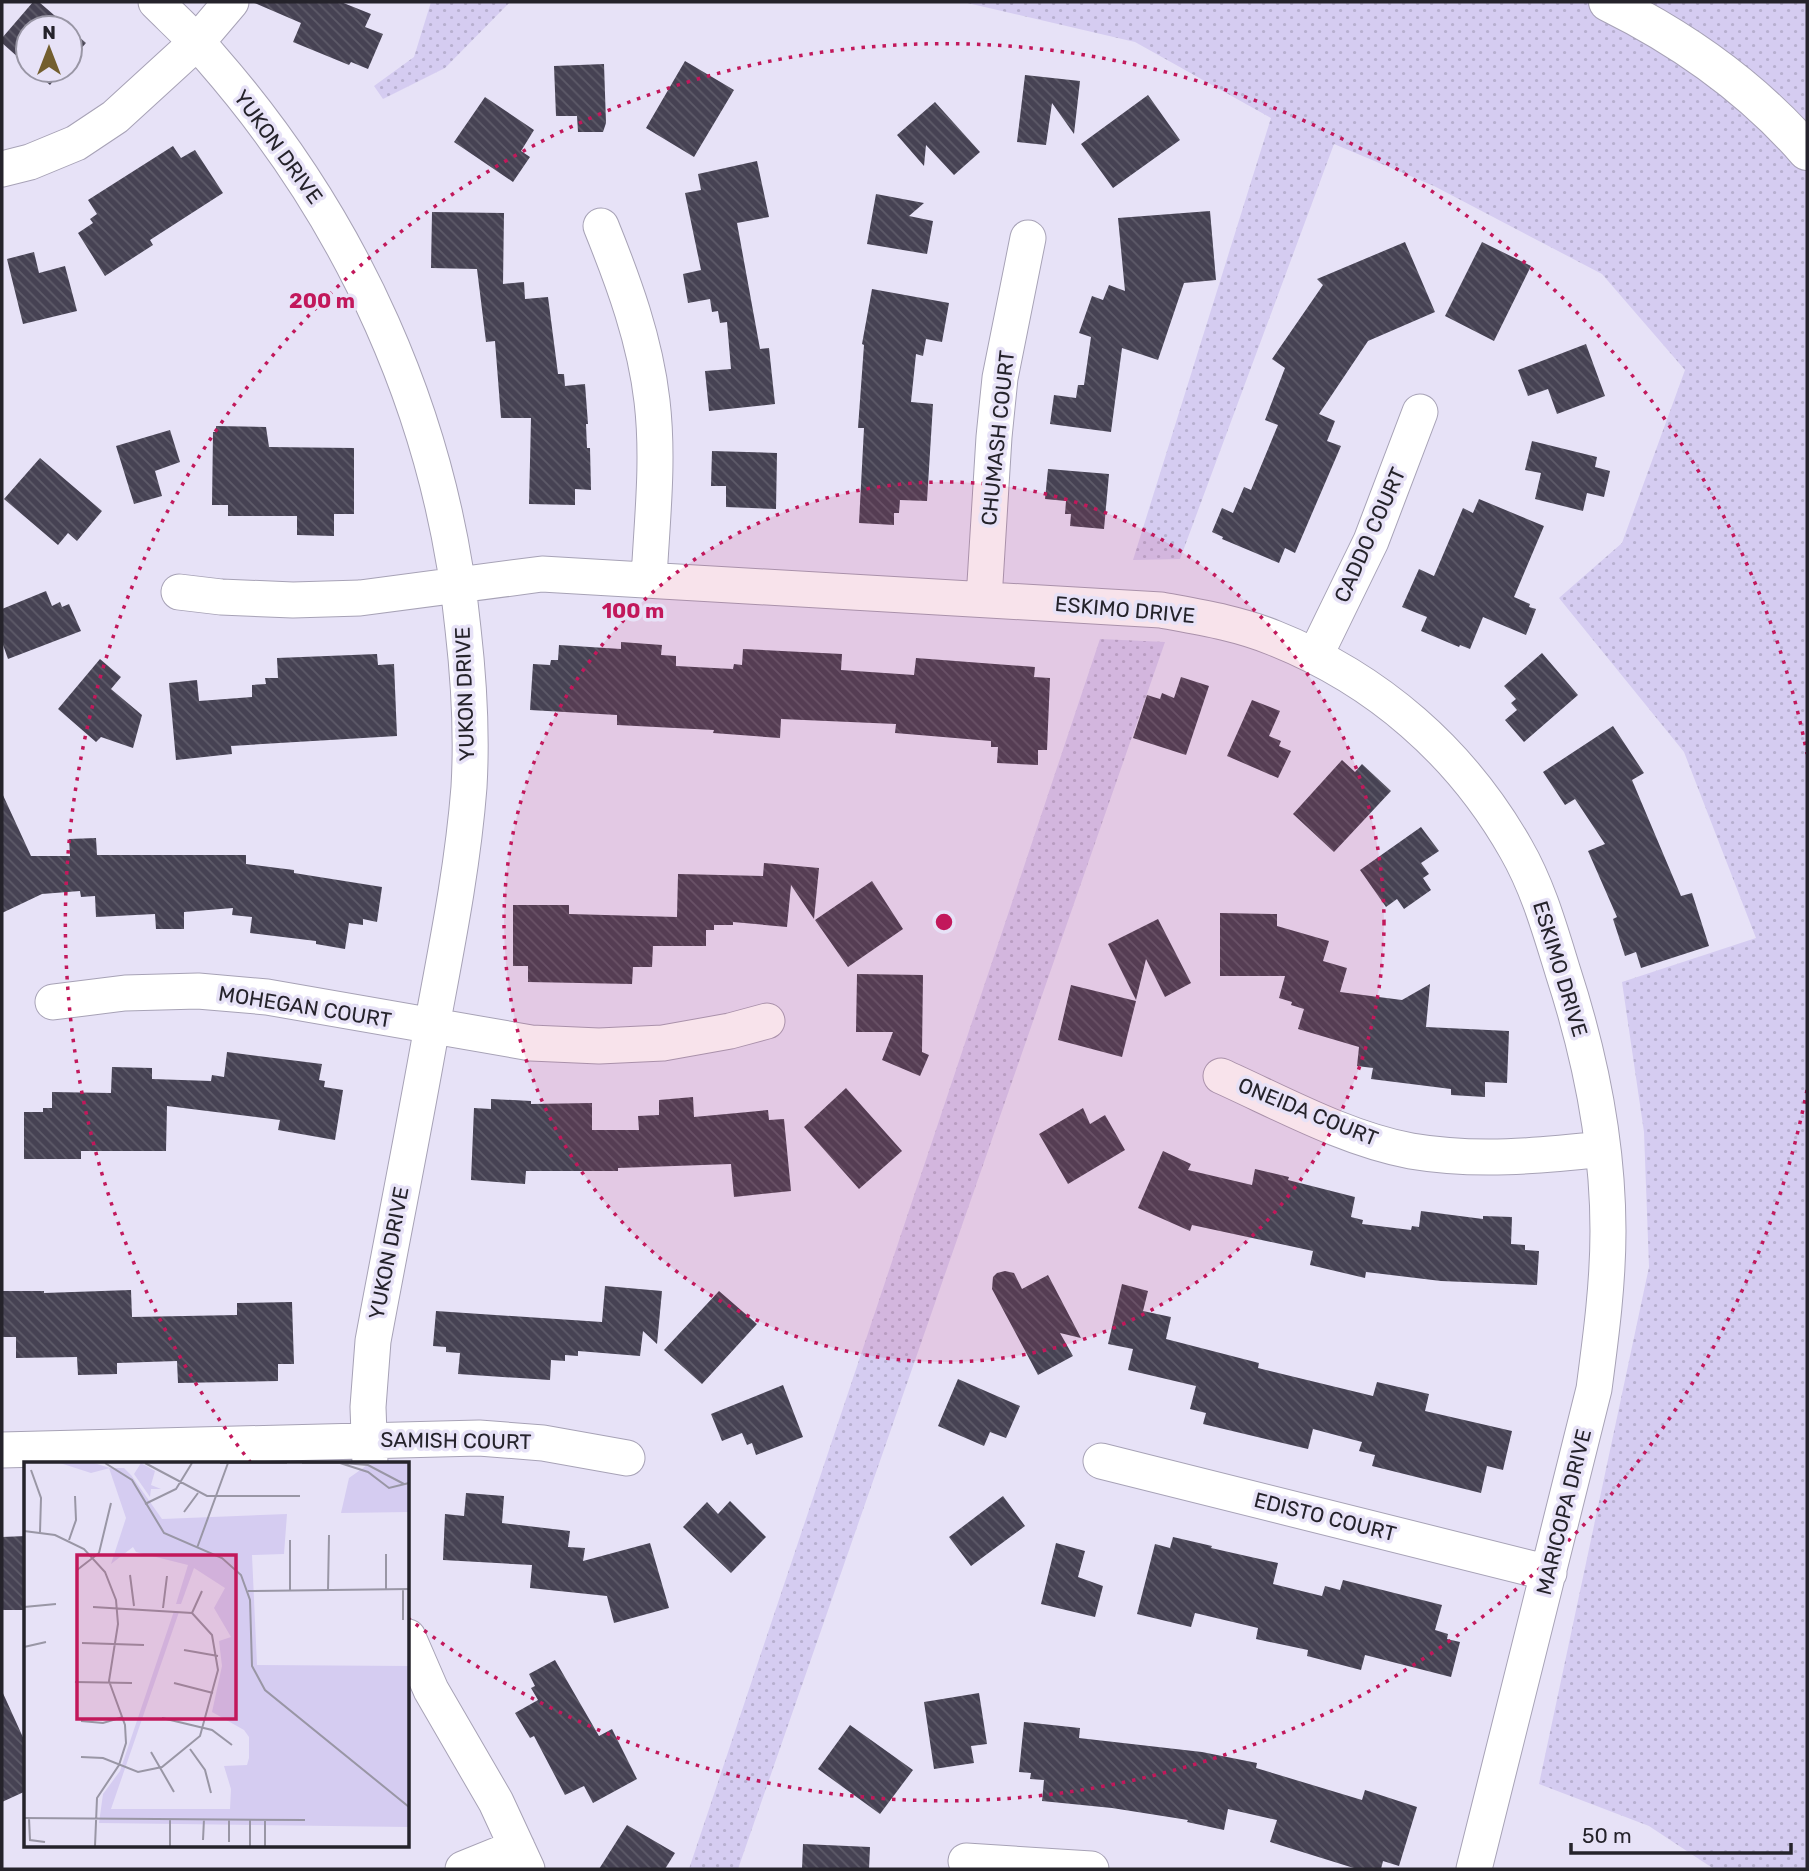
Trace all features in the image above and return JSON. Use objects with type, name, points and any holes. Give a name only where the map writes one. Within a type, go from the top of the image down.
[{"type":"main road","points":[[1608,2],[1656,26],[1703,57],[1749,94],[1807,151]]},
{"type":"street","name":"YUKON DRIVE","points":[[156,2],[197,42],[272,134],[312,191],[359,275],[392,343],[423,427],[444,506],[459,585],[469,687],[469,785],[460,872],[373,1341],[368,1407],[369,1451]]},
{"type":"street","points":[[2,169],[30,162],[76,143],[105,124],[197,42],[231,2]]},
{"type":"street","points":[[601,226],[622,278],[641,340],[652,401],[655,461],[649,579]]},
{"type":"street","name":"CHUMASH COURT","points":[[984,599],[1000,378],[1028,238]]},
{"type":"street","name":"CADDO COURT","points":[[1315,656],[1371,541],[1420,412]]},
{"type":"street","name":"ESKIMO DRIVE","points":[[179,592],[293,600],[360,598],[542,574],[1161,610],[1218,620],[1272,637],[1315,656],[1365,685],[1411,719],[1452,759],[1478,791],[1517,850],[1542,905],[1573,1003],[1591,1073],[1603,1149]]},
{"type":"street","name":"MOHEGAN COURT","points":[[53,1002],[125,993],[198,991],[267,997],[531,1044],[599,1046],[663,1042],[730,1031],[768,1021]]},
{"type":"street","name":"ONEIDA COURT","points":[[1221,1076],[1355,1135],[1408,1150],[1462,1158],[1523,1158],[1603,1149]]},
{"type":"street","name":"MARICOPA DRIVE","points":[[1474,1869],[1594,1389],[1605,1310],[1608,1230],[1603,1149]]},
{"type":"street","name":"SAMISH COURT","points":[[2,1450],[369,1451],[479,1438],[543,1443],[627,1458]]},
{"type":"street","name":"EDISTO COURT","points":[[1101,1461],[1549,1573]]},
{"type":"street","points":[[410,1642],[431,1690],[496,1802],[522,1858],[463,1869]]},
{"type":"street","points":[[966,1861],[1091,1869]]},
{"type":"shaded area","points":[[431,2],[510,2],[445,68],[383,99],[374,86],[414,57]]},
{"type":"shaded area","points":[[963,2],[1807,2],[1807,1869],[1714,1869],[1649,1826],[1539,1784],[1649,1267],[1644,1132],[1622,982],[1756,938],[1684,752],[1559,598],[1622,543],[1685,370],[1602,274],[1434,186],[1334,144],[1180,559],[1133,560],[1271,118],[1135,42]]},
{"type":"shaded area","points":[[1100,639],[1165,642],[738,1869],[689,1869]]},
{"type":"building","points":[[33,2],[39,2],[53,14],[23,14]]},
{"type":"building","points":[[252,2],[341,2],[371,14],[365,27],[383,34],[368,69],[351,62],[349,65],[293,42],[301,23]]},
{"type":"building","points":[[14,24],[14,54],[2,43],[2,38]]},
{"type":"building","points":[[685,61],[734,90],[694,157],[646,128]]},
{"type":"building","points":[[604,64],[606,123],[603,132],[578,132],[577,116],[556,116],[554,66]]},
{"type":"building","points":[[1025,75],[1080,81],[1074,134],[1052,103],[1046,145],[1017,142]]},
{"type":"building","points":[[1148,95],[1180,140],[1113,188],[1081,144]]},
{"type":"building","points":[[485,97],[534,130],[521,151],[530,157],[513,182],[454,142]]},
{"type":"building","points":[[935,102],[980,152],[954,175],[926,145],[924,166],[897,135]]},
{"type":"building","points":[[173,146],[181,158],[195,150],[223,193],[150,240],[153,245],[105,276],[78,233],[93,223],[90,219],[97,214],[88,200]]},
{"type":"building","points":[[757,161],[769,217],[737,223],[760,349],[769,348],[775,404],[709,411],[705,371],[731,369],[727,322],[720,323],[718,311],[712,312],[710,299],[688,303],[683,274],[701,270],[685,193],[701,190],[698,174]]},
{"type":"building","points":[[876,194],[924,203],[909,216],[933,221],[927,254],[867,244]]},
{"type":"building","points":[[1210,211],[1216,280],[1184,283],[1158,360],[1122,348],[1111,432],[1050,424],[1054,395],[1076,398],[1078,385],[1084,385],[1091,337],[1079,333],[1092,296],[1103,300],[1109,285],[1125,291],[1118,218]]},
{"type":"building","points":[[432,212],[504,213],[503,284],[524,282],[525,299],[548,297],[558,374],[564,374],[565,386],[585,384],[591,490],[575,489],[575,505],[529,504],[531,418],[501,418],[495,341],[486,342],[477,269],[431,268]]},
{"type":"building","points":[[1405,242],[1435,312],[1368,341],[1319,414],[1335,421],[1327,441],[1341,446],[1295,553],[1285,548],[1279,563],[1222,539],[1223,537],[1212,532],[1222,508],[1233,513],[1244,487],[1251,490],[1278,425],[1265,420],[1285,368],[1272,359],[1323,285],[1317,279]]},
{"type":"building","points":[[1482,242],[1531,266],[1494,341],[1445,316]]},
{"type":"building","points":[[34,252],[39,273],[65,266],[77,311],[23,324],[7,259]]},
{"type":"building","points":[[872,289],[949,303],[942,342],[926,339],[923,356],[916,354],[911,402],[933,404],[927,501],[900,500],[899,513],[894,513],[894,525],[859,523],[864,428],[858,428],[862,344]]},
{"type":"building","points":[[1586,344],[1605,396],[1557,414],[1548,389],[1528,396],[1518,370]]},
{"type":"building","points":[[216,426],[266,427],[269,447],[354,448],[354,514],[334,514],[334,536],[297,535],[297,516],[228,516],[228,505],[212,505],[213,432],[216,432]]},
{"type":"building","points":[[170,430],[180,462],[155,471],[162,496],[134,504],[116,446]]},
{"type":"building","points":[[1532,441],[1597,457],[1595,467],[1610,471],[1604,497],[1587,493],[1583,511],[1535,499],[1541,473],[1525,470]]},
{"type":"building","points":[[712,451],[777,453],[776,509],[726,507],[726,486],[711,486]]},
{"type":"building","points":[[40,458],[102,511],[77,541],[68,533],[58,545],[4,499]]},
{"type":"building","points":[[1048,469],[1109,474],[1104,529],[1070,526],[1071,514],[1065,514],[1066,501],[1045,499]]},
{"type":"building","points":[[1479,499],[1544,526],[1514,597],[1536,609],[1526,635],[1483,617],[1470,649],[1421,631],[1427,617],[1402,607],[1419,569],[1434,576],[1463,508],[1473,513]]},
{"type":"building","points":[[46,591],[52,606],[60,602],[62,607],[69,604],[81,631],[8,659],[2,642],[2,609]]},
{"type":"building","points":[[621,642],[662,645],[661,655],[676,656],[676,666],[733,669],[734,664],[742,665],[743,649],[842,654],[841,670],[914,675],[916,658],[1035,667],[1034,677],[1050,678],[1047,750],[1038,750],[1038,765],[997,763],[998,747],[991,747],[991,741],[895,733],[896,724],[781,719],[780,738],[713,733],[714,730],[617,725],[617,715],[530,710],[533,664],[550,665],[551,660],[558,660],[559,645],[621,649]]},
{"type":"building","points":[[1542,653],[1578,695],[1524,742],[1505,720],[1517,710],[1511,703],[1516,699],[1504,686]]},
{"type":"building","points":[[377,654],[378,665],[394,664],[397,736],[231,746],[232,754],[176,760],[169,683],[197,680],[199,701],[252,697],[252,685],[266,684],[265,678],[278,678],[277,658]]},
{"type":"building","points":[[100,659],[121,677],[111,689],[142,715],[133,748],[101,737],[96,742],[58,709]]},
{"type":"building","points":[[1181,677],[1209,686],[1186,755],[1133,738],[1147,695],[1160,699],[1162,693],[1174,698]]},
{"type":"building","points":[[1252,700],[1280,711],[1269,736],[1281,741],[1279,746],[1291,751],[1278,778],[1227,756]]},
{"type":"building","points":[[1613,726],[1644,773],[1632,780],[1681,896],[1692,893],[1709,946],[1641,968],[1636,952],[1625,956],[1613,919],[1617,917],[1588,851],[1605,844],[1575,799],[1565,805],[1543,772]]},
{"type":"building","points":[[1342,760],[1355,772],[1362,764],[1391,791],[1334,852],[1293,814]]},
{"type":"building","points":[[2,793],[31,856],[70,856],[69,839],[96,838],[97,855],[246,855],[246,864],[382,887],[377,922],[363,919],[363,925],[349,923],[345,949],[316,944],[316,941],[250,933],[252,917],[232,915],[233,908],[184,912],[184,929],[156,929],[155,914],[96,917],[95,896],[81,897],[80,891],[42,894],[2,913]]},
{"type":"building","points":[[1421,827],[1439,851],[1421,863],[1429,874],[1423,878],[1431,890],[1404,909],[1397,899],[1386,907],[1360,870]]},
{"type":"building","points":[[764,863],[819,868],[814,919],[791,885],[787,927],[733,922],[733,925],[714,925],[714,930],[706,930],[706,946],[653,946],[652,967],[633,967],[632,984],[528,982],[528,966],[513,966],[513,905],[569,905],[569,914],[677,917],[678,874],[763,876]]},
{"type":"building","points":[[872,881],[903,929],[848,967],[815,920]]},
{"type":"building","points":[[1220,913],[1277,914],[1277,926],[1329,941],[1323,961],[1347,968],[1340,992],[1402,1000],[1430,984],[1426,1027],[1509,1031],[1507,1083],[1485,1082],[1485,1097],[1451,1095],[1451,1089],[1371,1079],[1373,1068],[1357,1066],[1359,1047],[1298,1029],[1304,1009],[1279,998],[1285,976],[1220,976]]},
{"type":"building","points":[[1158,919],[1191,983],[1165,997],[1146,959],[1136,1000],[1108,944]]},
{"type":"building","points":[[857,974],[923,975],[922,1052],[929,1055],[920,1076],[882,1060],[893,1032],[856,1032]]},
{"type":"building","points":[[1071,985],[1136,1001],[1122,1057],[1058,1040]]},
{"type":"building","points":[[227,1052],[322,1064],[319,1080],[325,1081],[324,1087],[343,1090],[335,1140],[278,1130],[280,1120],[167,1106],[166,1151],[81,1151],[81,1159],[24,1159],[24,1112],[43,1112],[43,1108],[52,1108],[52,1092],[111,1093],[112,1067],[152,1068],[152,1079],[211,1081],[212,1075],[224,1077]]},
{"type":"building","points":[[846,1088],[902,1151],[859,1189],[804,1127]]},
{"type":"building","points":[[693,1097],[694,1117],[768,1110],[769,1120],[784,1119],[791,1191],[734,1197],[731,1164],[618,1168],[618,1171],[526,1171],[525,1184],[471,1180],[474,1108],[491,1109],[491,1099],[531,1101],[531,1104],[592,1103],[592,1130],[639,1130],[638,1116],[659,1115],[659,1100]]},
{"type":"building","points":[[1083,1108],[1090,1124],[1105,1115],[1125,1150],[1068,1184],[1039,1134]]},
{"type":"building","points":[[1163,1151],[1191,1164],[1188,1170],[1252,1185],[1255,1169],[1355,1197],[1351,1217],[1363,1220],[1362,1224],[1411,1230],[1412,1226],[1419,1227],[1421,1211],[1483,1219],[1483,1216],[1512,1217],[1511,1244],[1525,1245],[1525,1250],[1539,1251],[1537,1285],[1441,1281],[1366,1272],[1365,1278],[1310,1265],[1313,1251],[1192,1225],[1190,1231],[1138,1208]]},
{"type":"building","points":[[1005,1271],[1014,1273],[1022,1289],[1048,1275],[1081,1338],[1060,1333],[1073,1356],[1038,1375],[992,1289],[993,1277]]},
{"type":"building","points":[[1122,1284],[1148,1291],[1143,1311],[1171,1317],[1166,1339],[1259,1363],[1258,1368],[1373,1396],[1377,1382],[1429,1394],[1425,1411],[1512,1431],[1503,1470],[1487,1466],[1481,1493],[1372,1466],[1375,1455],[1359,1451],[1362,1442],[1313,1429],[1308,1449],[1203,1424],[1206,1413],[1190,1409],[1196,1386],[1128,1370],[1133,1349],[1108,1344]]},
{"type":"building","points":[[605,1286],[662,1291],[657,1344],[643,1331],[640,1356],[578,1351],[578,1356],[565,1355],[565,1361],[551,1360],[550,1380],[458,1374],[460,1353],[446,1352],[446,1347],[433,1346],[436,1311],[602,1322]]},
{"type":"building","points":[[131,1290],[132,1317],[237,1315],[237,1303],[292,1302],[294,1364],[278,1364],[278,1381],[178,1383],[177,1361],[117,1363],[117,1374],[78,1375],[77,1357],[16,1358],[16,1337],[2,1337],[2,1291],[44,1293]]},
{"type":"building","points":[[719,1291],[757,1324],[702,1384],[664,1350]]},
{"type":"building","points":[[958,1379],[1020,1406],[1006,1438],[990,1432],[984,1446],[938,1426]]},
{"type":"building","points":[[783,1385],[803,1437],[756,1455],[752,1443],[747,1445],[742,1433],[722,1441],[711,1414]]},
{"type":"building","points":[[466,1493],[504,1496],[502,1523],[570,1531],[568,1547],[585,1548],[583,1561],[650,1543],[669,1608],[614,1623],[607,1596],[530,1588],[532,1565],[443,1560],[445,1514],[464,1516]]},
{"type":"building","points":[[1003,1496],[1025,1526],[971,1566],[949,1537]]},
{"type":"building","points":[[730,1501],[766,1537],[731,1573],[683,1527],[707,1502],[718,1514]]},
{"type":"building","points":[[24,1536],[24,1610],[2,1610],[2,1537]]},
{"type":"building","points":[[1173,1537],[1278,1563],[1273,1584],[1322,1596],[1325,1586],[1340,1590],[1343,1580],[1442,1605],[1435,1630],[1448,1634],[1447,1639],[1460,1642],[1451,1677],[1365,1655],[1361,1670],[1307,1656],[1308,1650],[1256,1639],[1258,1628],[1195,1613],[1191,1627],[1137,1614],[1155,1544],[1170,1548]]},
{"type":"building","points":[[1056,1543],[1085,1551],[1078,1577],[1103,1586],[1095,1617],[1041,1604]]},
{"type":"building","points":[[555,1660],[599,1736],[612,1729],[637,1779],[593,1803],[584,1786],[565,1795],[534,1736],[530,1738],[515,1713],[538,1700],[531,1688],[535,1686],[529,1674]]},
{"type":"building","points":[[2,1691],[24,1740],[24,1792],[2,1802]]},
{"type":"building","points":[[979,1693],[987,1744],[971,1746],[974,1763],[934,1769],[924,1702]]},
{"type":"building","points":[[1024,1722],[1080,1728],[1079,1738],[1202,1752],[1257,1763],[1256,1768],[1362,1800],[1365,1790],[1417,1807],[1399,1866],[1383,1861],[1381,1869],[1357,1869],[1270,1842],[1277,1820],[1228,1809],[1224,1830],[1187,1822],[1188,1820],[1042,1801],[1044,1780],[1030,1779],[1031,1773],[1019,1772]]},
{"type":"building","points":[[850,1725],[913,1770],[880,1814],[818,1769]]},
{"type":"building","points":[[627,1825],[675,1853],[665,1869],[599,1869]]},
{"type":"building","points":[[803,1844],[870,1847],[869,1869],[802,1869]]}]
